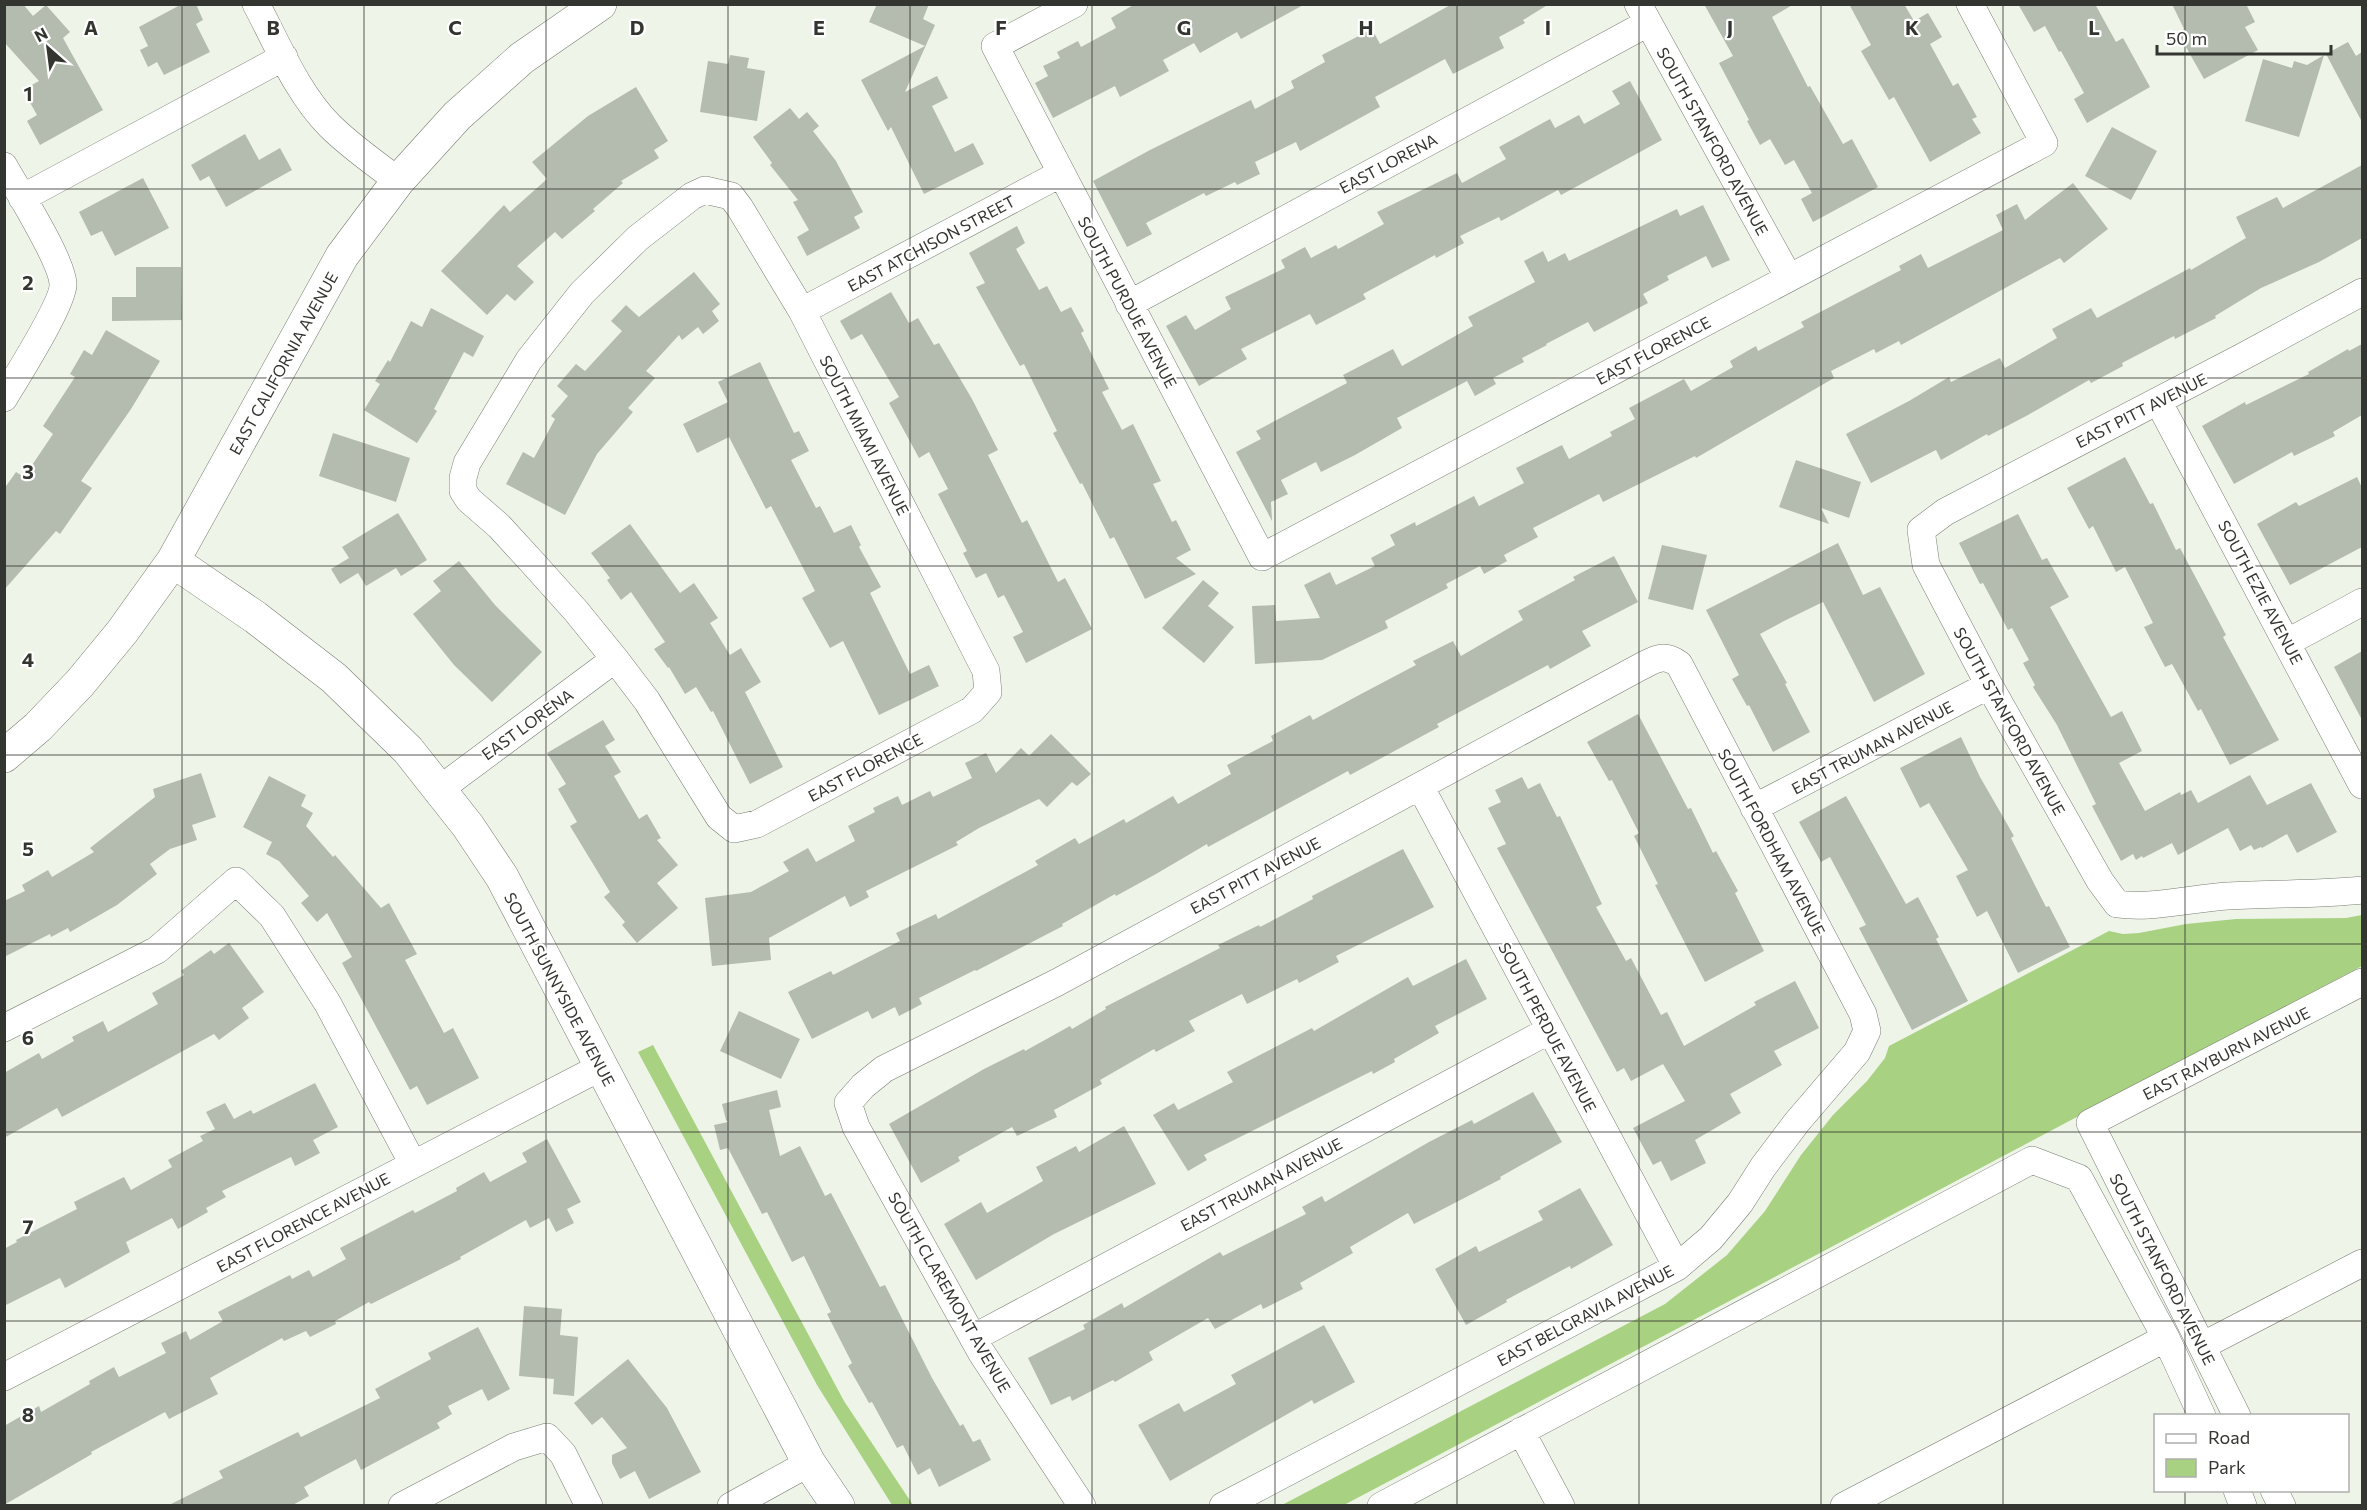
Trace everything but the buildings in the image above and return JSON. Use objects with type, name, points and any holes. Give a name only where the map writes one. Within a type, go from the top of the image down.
[{"type":"street","points":[[256,4],[306,97],[328,125],[398,181]]},
{"type":"street","name":"EAST CALIFORNIA AVENUE","points":[[4,756],[38,727],[80,683],[122,632],[173,561],[342,256],[398,181],[457,116],[522,58],[600,4]]},
{"type":"street","name":"SOUTH PURDUE AVENUE","points":[[1074,4],[995,46],[1262,557]]},
{"type":"street","name":"EAST FLORENCE","points":[[1262,557],[2044,143],[1970,4]]},
{"type":"street","name":"SOUTH STANFORD AVENUE","points":[[1643,14],[1789,278]]},
{"type":"street","name":"EAST LORENA","points":[[1129,304],[1643,14]]},
{"type":"street","points":[[22,198],[284,57]]},
{"type":"street","points":[[4,166],[57,262],[63,285],[57,306],[4,398]]},
{"type":"street","name":"EAST ATCHISON STREET","points":[[802,311],[1060,174]]},
{"type":"street","name":"SOUTH MIAMI AVENUE","points":[[615,659],[576,611],[499,526],[476,508],[463,491],[463,478],[472,454],[529,360],[582,294],[638,238],[692,196],[705,189],[719,191],[730,196],[740,208],[802,311],[986,671],[988,692]]},
{"type":"street","name":"EAST PITT AVENUE","points":[[1921,530],[1944,512],[2362,292]]},
{"type":"street","name":"SOUTH EZIE AVENUE","points":[[2157,401],[2288,642],[2362,785]]},
{"type":"street","name":"SOUTH STANFORD AVENUE","points":[[1921,530],[1926,565],[1989,685],[2100,881],[2117,904],[2137,907],[2228,896],[2327,894],[2362,890]]},
{"type":"street","name":"SOUTH SUNNYSIDE AVENUE","points":[[173,561],[255,617],[334,678],[408,750],[440,789],[502,877],[809,1463],[838,1506]]},
{"type":"street","points":[[2288,642],[2362,602]]},
{"type":"street","name":"EAST PITT AVENUE","points":[[848,1103],[863,1086],[884,1069],[1056,983],[1658,657],[1670,657]]},
{"type":"street","name":"SOUTH FORDHAM AVENUE","points":[[1670,657],[1679,663],[1863,1014],[1867,1031]]},
{"type":"street","name":"EAST FLORENCE","points":[[615,659],[647,701],[719,817],[734,829],[757,824],[972,710],[988,692]]},
{"type":"street","name":"EAST LORENA","points":[[440,789],[615,659]]},
{"type":"street","name":"EAST TRUMAN AVENUE","points":[[1754,808],[1989,685]]},
{"type":"street","name":"SOUTH PERDUE AVENUE","points":[[1420,786],[1677,1267]]},
{"type":"street","points":[[4,1028],[158,950],[236,881],[272,916],[328,1004],[413,1164]]},
{"type":"street","name":"EAST RAYBURN AVENUE","points":[[2090,1123],[2362,982]]},
{"type":"street","name":"EAST TRUMAN AVENUE","points":[[973,1338],[1550,1030]]},
{"type":"street","name":"EAST BELGRAVIA AVENUE","points":[[1223,1506],[1677,1267],[1711,1238],[1740,1203],[1763,1167],[1797,1122],[1857,1052],[1867,1031]]},
{"type":"street","name":"EAST FLORENCE AVENUE","points":[[4,1377],[601,1067]]},
{"type":"street","name":"SOUTH CLAREMONT AVENUE","points":[[848,1103],[856,1127],[973,1338],[1082,1506]]},
{"type":"street","name":"SOUTH STANFORD AVENUE","points":[[2090,1123],[2235,1414]]},
{"type":"street","points":[[1381,1506],[2032,1160],[2079,1178],[2166,1338],[2201,1414]]},
{"type":"street","points":[[2202,1346],[2362,1263]]},
{"type":"street","points":[[1844,1506],[2166,1338]]},
{"type":"street","points":[[1521,1431],[1561,1506]]},
{"type":"street","points":[[402,1506],[514,1447],[547,1437],[563,1454],[589,1506]]},
{"type":"street","points":[[731,1506],[809,1463]]},
{"type":"street","points":[[2236,1492],[2243,1506]]},
{"type":"street","points":[[2275,1492],[2282,1506]]},
{"type":"green space","points":[[2362,915],[2362,966],[1344,1505],[1280,1506],[1665,1304],[1727,1255],[1765,1211],[1801,1155],[1833,1115],[1867,1081],[1885,1058],[1889,1046],[2109,931],[2123,934],[2139,933],[2186,924],[2236,919],[2346,918]]},
{"type":"green space","points":[[653,1045],[844,1401],[913,1505],[892,1505],[817,1385],[638,1052]]}]
